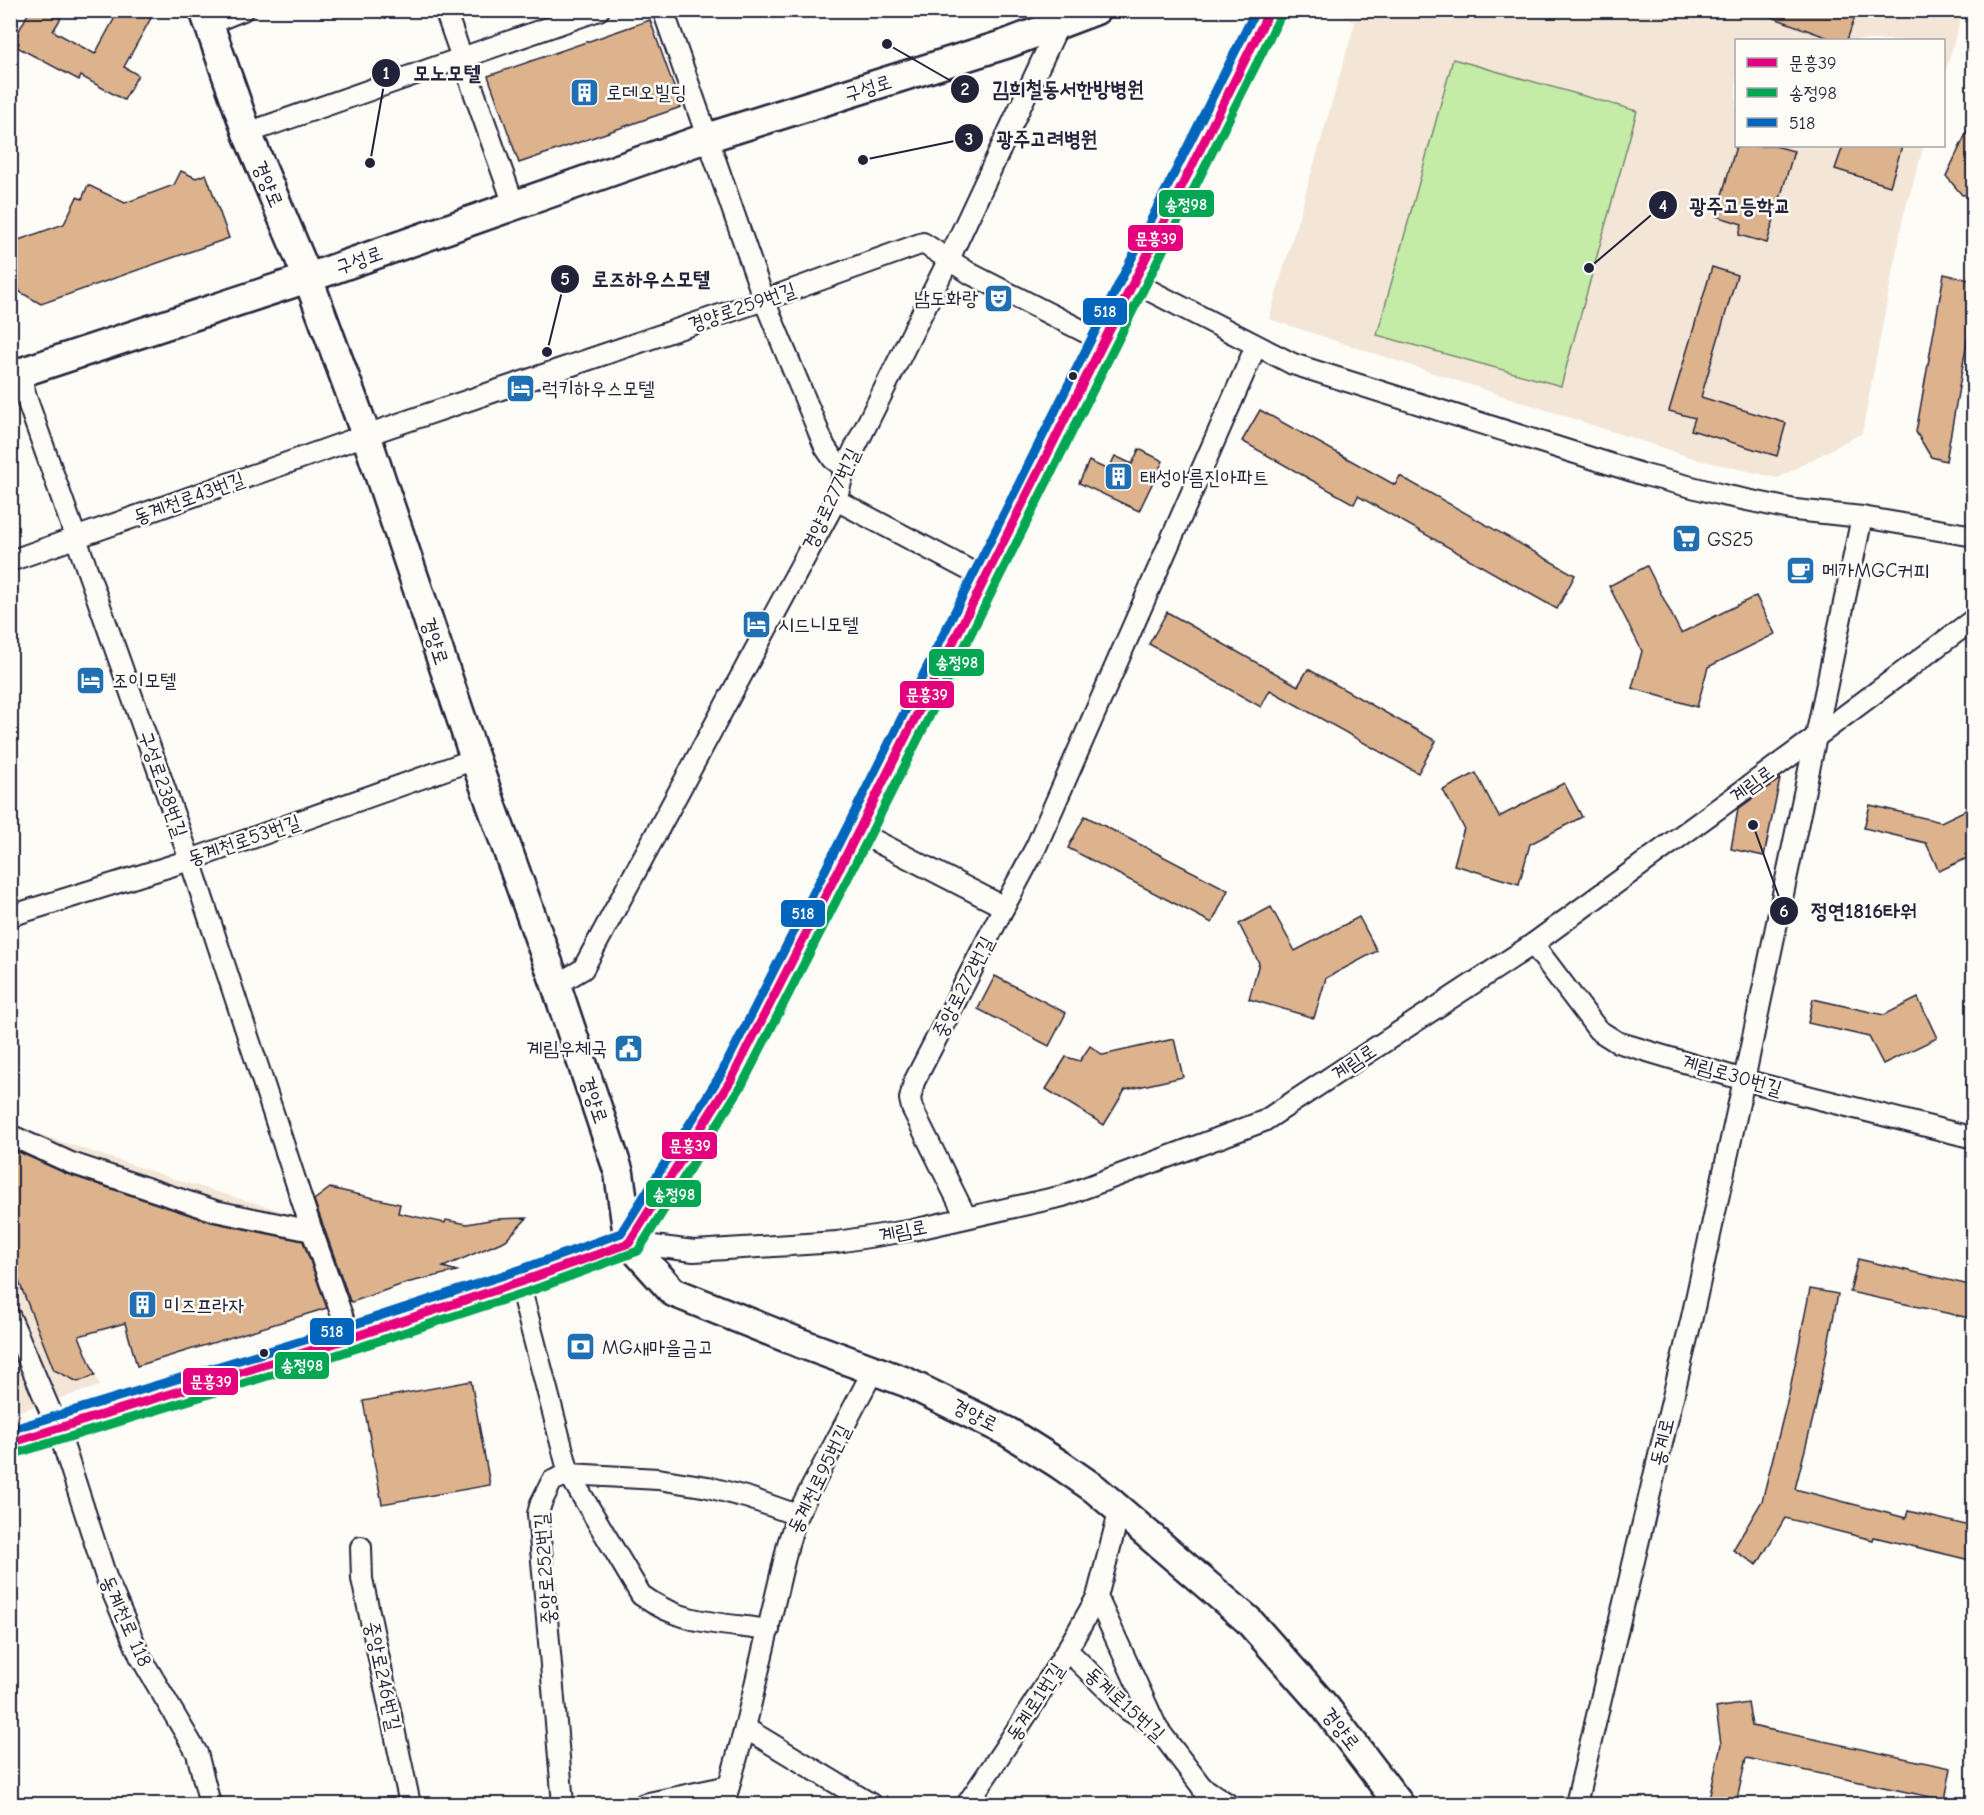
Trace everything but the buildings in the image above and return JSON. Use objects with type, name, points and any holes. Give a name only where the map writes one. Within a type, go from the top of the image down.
[{"type":"street","points":[[206,17],[243,10]]},
{"type":"street","points":[[444,10],[514,206]]},
{"type":"street","points":[[247,133],[599,10]]},
{"type":"street","points":[[663,10],[764,300],[825,447],[833,459],[845,468]]},
{"type":"street","name":"구성로","points":[[15,375],[308,278],[706,138],[1006,44],[1055,17],[1096,10]]},
{"type":"street","points":[[10,1443],[351,1338],[629,1243],[730,1080],[858,832],[1270,10]]},
{"type":"street","name":"경양로","points":[[206,17],[247,133],[308,278],[366,435],[475,759],[619,1173],[629,1243],[673,1292],[800,1343],[874,1369],[949,1402],[1008,1432],[1095,1489],[1248,1620],[1326,1708],[1399,1804]]},
{"type":"street","name":"경양로277번길","points":[[555,985],[584,969],[836,500],[845,468],[949,259],[1055,17]]},
{"type":"street","name":"경양로259번길","points":[[366,435],[764,300],[923,243],[971,274],[1103,340]]},
{"type":"street","points":[[1133,282],[1293,364],[1645,475],[1795,510],[1863,517],[1974,536]]},
{"type":"street","points":[[858,832],[1004,907],[1041,836],[1256,346]]},
{"type":"street","name":"구성로238번길","points":[[15,375],[76,539],[189,860],[312,1231],[351,1338]]},
{"type":"street","name":"동계천로43번길","points":[[10,561],[366,435]]},
{"type":"street","points":[[836,500],[984,578]]},
{"type":"street","name":"동계로","points":[[1576,1804],[1692,1317],[1863,517]]},
{"type":"street","name":"계림로","points":[[629,1243],[694,1251],[837,1242],[913,1230],[1063,1196],[1264,1121],[1533,944],[1816,738],[1974,619]]},
{"type":"street","name":"동계천로53번길","points":[[10,916],[189,860],[475,759]]},
{"type":"street","name":"중앙로272번길","points":[[966,1217],[912,1108],[910,1099],[914,1082],[1004,907]]},
{"type":"street","name":"계림로30번길","points":[[1533,944],[1598,1030],[1617,1042],[1744,1080],[1974,1138]]},
{"type":"street","points":[[10,1135],[71,1163],[194,1204],[312,1231]]},
{"type":"street","points":[[519,1282],[569,1474],[641,1595],[658,1607],[698,1622],[769,1630]]},
{"type":"street","name":"동계천로 118","points":[[10,1317],[58,1429],[106,1577],[140,1656],[197,1753],[210,1804]]},
{"type":"street","name":"동계천로95번길","points":[[727,1795],[797,1515],[874,1369]]},
{"type":"street","points":[[569,1474],[658,1479],[749,1498],[797,1515]]},
{"type":"street","name":"중앙로252번길","points":[[563,1804],[538,1514],[552,1481],[569,1474]]},
{"type":"street","name":"동계로1번길","points":[[967,1804],[1020,1728],[1068,1651],[1097,1597],[1120,1509]]},
{"type":"street","name":"중앙로246번길","points":[[361,1547],[362,1579],[410,1804]]},
{"type":"street","points":[[1097,1597],[1157,1728]]},
{"type":"street","name":"동계로15번길","points":[[1068,1651],[1128,1710],[1157,1728],[1206,1796],[1228,1804]]},
{"type":"street","points":[[745,1728],[871,1804]]},
{"type":"street","points":[[644,1804],[727,1795]]},
{"type":"shaded area","points":[[1335,11],[1963,11],[1945,74],[1945,39],[1735,39],[1735,147],[1924,147],[1903,217],[1862,433],[1778,478],[1699,460],[1269,319],[1355,23]]},
{"type":"shaded area","points":[[10,1123],[184,1182],[292,1214],[309,1256],[207,1241],[46,1257],[100,1386],[11,1414]]},
{"type":"green space","points":[[1453,59],[1637,111],[1561,386],[1377,335]]},
{"type":"transit line","name":"518","points":[[10,1430],[328,1333],[525,1268],[621,1233],[721,1074],[1256,10]]},
{"type":"transit line","name":"문흥39","points":[[10,1443],[332,1344],[529,1279],[629,1243],[731,1080],[858,832],[1270,10]]},
{"type":"transit line","name":"송정98","points":[[14,1454],[336,1355],[533,1290],[638,1251],[742,1085],[869,837],[1281,15]]},
{"type":"place","name":"김희철동서한방병원","points":[[887,44]]},
{"type":"place","name":"로데오빌딩","points":[[585,92]]},
{"type":"place","name":"광주고려병원","points":[[863,160]]},
{"type":"place","name":"모노모텔","points":[[370,163]]},
{"type":"place","name":"광주고등학교","points":[[1589,268]]},
{"type":"place","name":"남도화랑","points":[[999,298]]},
{"type":"place","name":"로즈하우스모텔","points":[[547,352]]},
{"type":"place","name":"럭키하우스모텔","points":[[521,388]]},
{"type":"place","name":"태성아름진아파트","points":[[1119,477]]},
{"type":"place","name":"GS25","points":[[1686,539]]},
{"type":"place","name":"메가MGC커피","points":[[1801,570]]},
{"type":"place","name":"시드니모텔","points":[[757,624]]},
{"type":"place","name":"조이모텔","points":[[91,680]]},
{"type":"place","name":"정연1816타워","points":[[1753,825]]},
{"type":"place","name":"계림우체국","points":[[628,1048]]},
{"type":"place","name":"미즈프라자","points":[[143,1305]]},
{"type":"place","name":"MG새마을금고","points":[[581,1347]]}]
